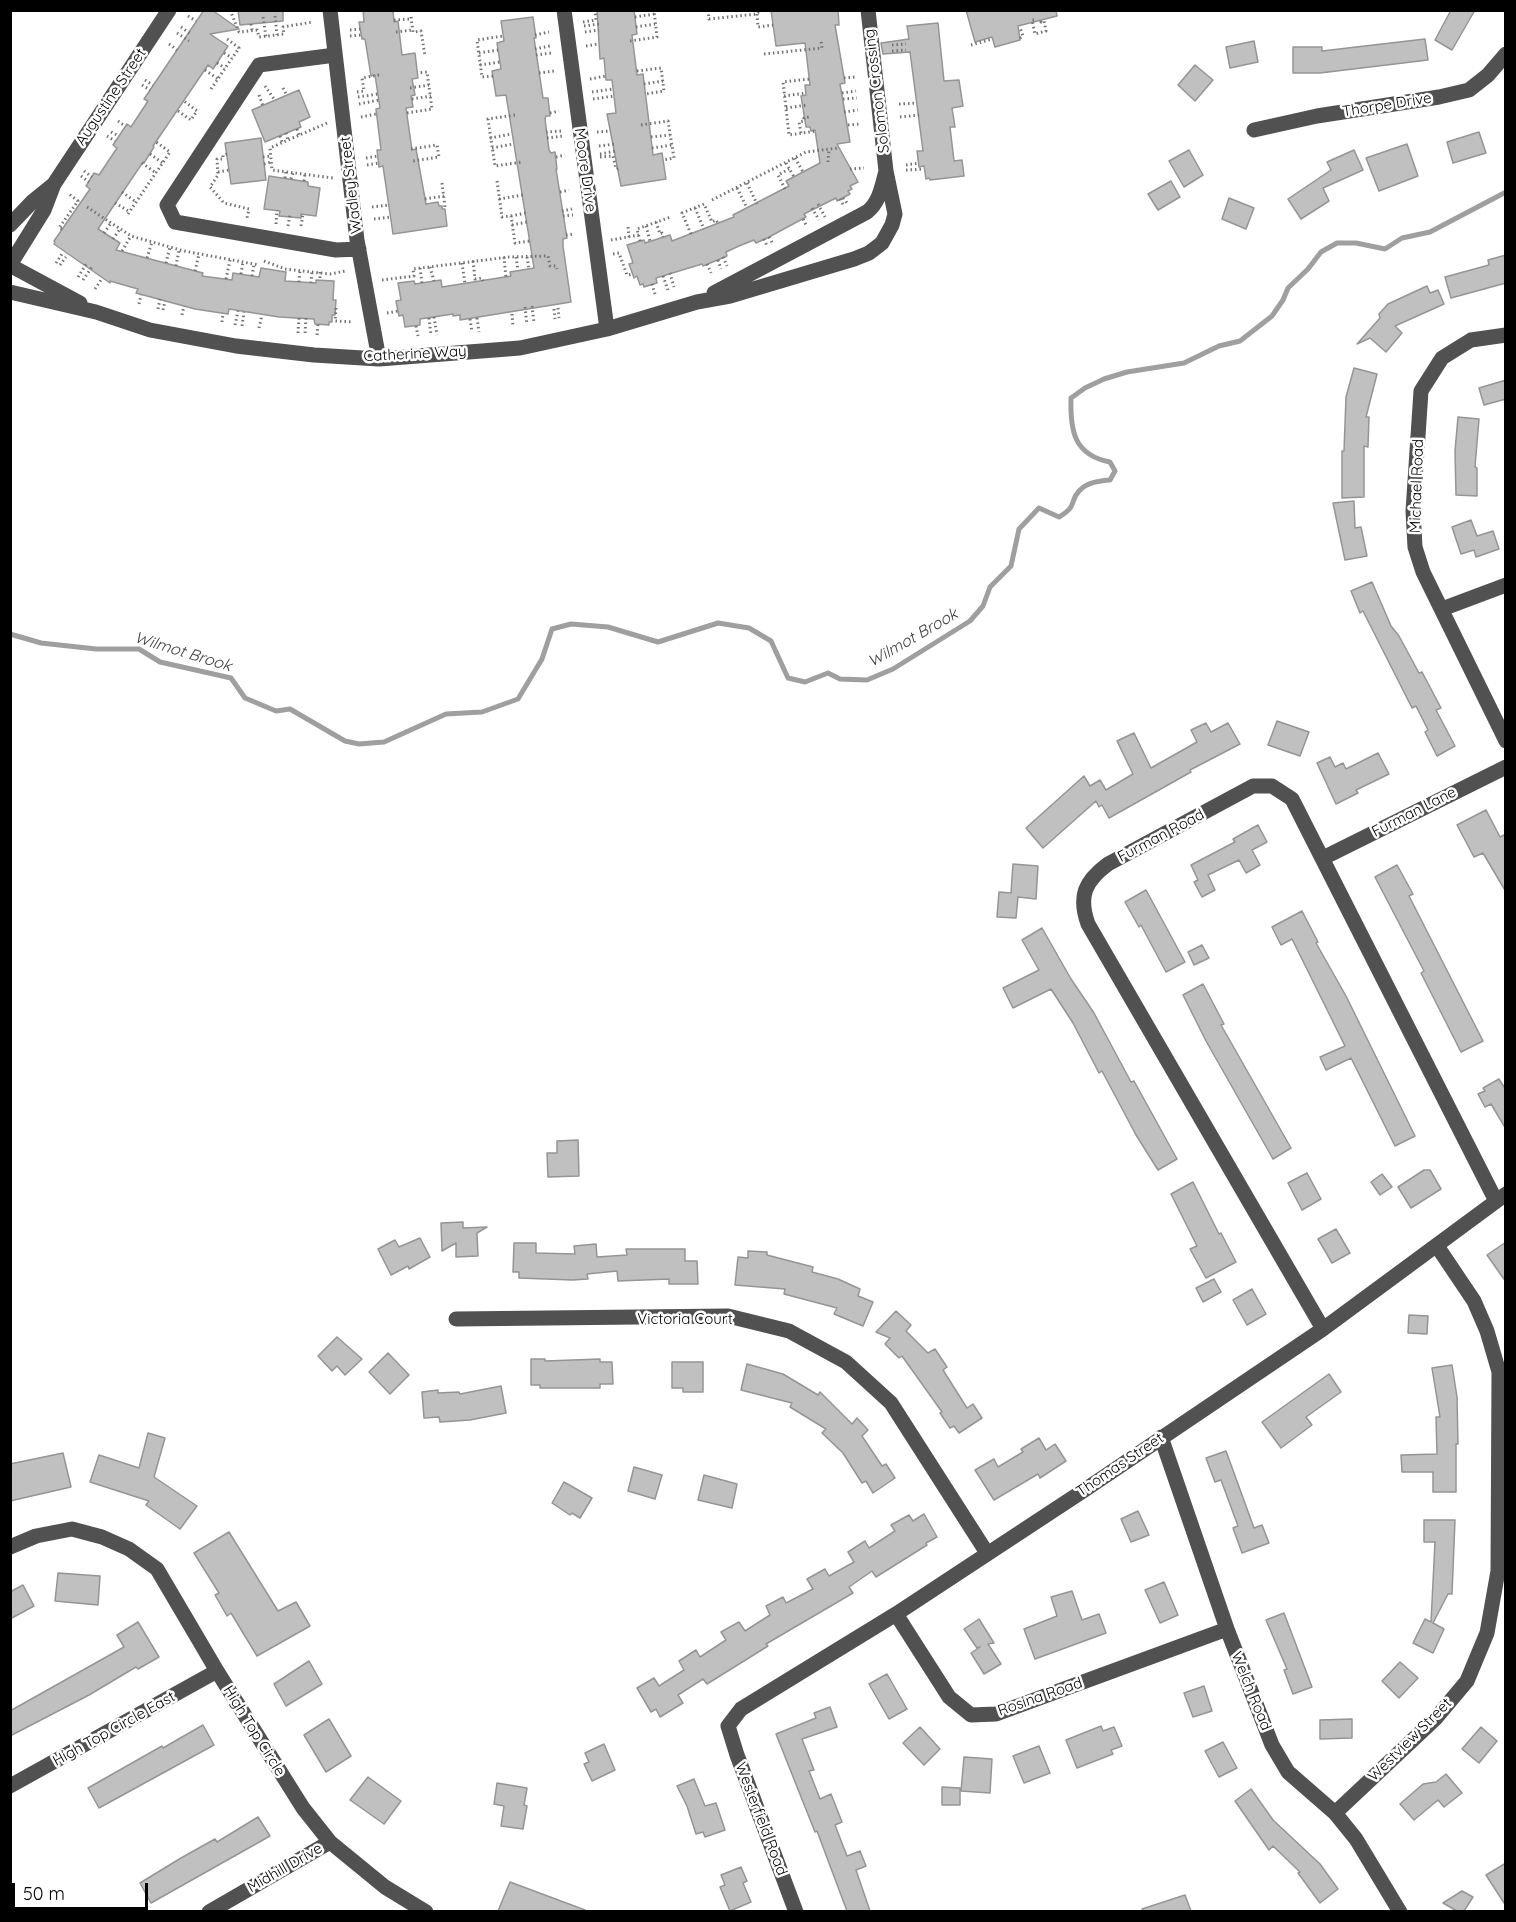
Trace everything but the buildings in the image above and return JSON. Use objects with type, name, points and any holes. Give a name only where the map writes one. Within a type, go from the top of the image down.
[{"type":"street","name":"Augustine Street","points":[[12,267],[44,210],[54,184],[169,10]]},
{"type":"street","name":"Wadley Street","points":[[330,10],[359,249],[379,359]]},
{"type":"street","name":"Moore Drive","points":[[564,10],[607,329]]},
{"type":"street","name":"Solomon Crossing","points":[[868,10],[886,171]]},
{"type":"street","name":"Thorpe Drive","points":[[1254,130],[1317,116],[1439,97],[1469,90],[1488,75],[1506,54]]},
{"type":"street","points":[[335,55],[259,65],[167,205],[175,222],[336,250],[359,249]]},
{"type":"street","name":"Catherine Way","points":[[697,302],[867,212],[877,201],[886,171]]},
{"type":"street","name":"Catherine Way","points":[[10,292],[96,312],[150,330],[236,346],[314,355],[379,359],[520,348],[607,329],[697,302],[730,296],[869,253],[882,243],[888,234],[895,214],[886,171]]},
{"type":"street","name":"Augustine Street","points":[[10,225],[33,201],[54,184]]},
{"type":"street","name":"Catherine Way","points":[[12,267],[96,312]]},
{"type":"street","name":"Michael Road","points":[[1506,335],[1471,340],[1442,358],[1421,391],[1413,512],[1415,547],[1423,572],[1506,741]]},
{"type":"street","points":[[1442,609],[1506,585]]},
{"type":"street","name":"Furman Lane","points":[[1323,858],[1506,767]]},
{"type":"street","name":"Furman Road","points":[[1323,1329],[1088,924],[1083,910],[1087,884],[1108,864],[1253,786],[1272,786],[1292,799],[1501,1198]]},
{"type":"street","name":"Thomas Street","points":[[728,1726],[741,1710],[896,1614],[1323,1329],[1501,1198]]},
{"type":"street","name":"Westview Street","points":[[1335,1814],[1436,1718],[1467,1681],[1489,1623],[1498,1571],[1499,1372],[1487,1331],[1474,1301],[1437,1246]]},
{"type":"street","name":"Victoria Court","points":[[456,1318],[728,1316],[789,1331],[846,1362],[891,1403],[987,1553]]},
{"type":"street","name":"Welch Road","points":[[1161,1437],[1227,1629],[1272,1745],[1288,1772],[1335,1814],[1356,1839],[1400,1911]]},
{"type":"street","name":"High Top Circle","points":[[10,1547],[36,1536],[72,1529],[102,1537],[129,1549],[157,1569],[217,1671],[303,1808],[330,1842],[385,1887],[426,1911]]},
{"type":"street","name":"Rosina Road","points":[[896,1614],[949,1697],[971,1715],[996,1714],[1227,1629]]},
{"type":"street","name":"High Top Circle East","points":[[10,1786],[217,1671]]},
{"type":"street","name":"Westerfield Road","points":[[728,1726],[796,1911]]},
{"type":"street","name":"Midhill Drive","points":[[209,1911],[330,1842]]},
{"type":"path","points":[[230,10],[239,32],[257,30],[259,37],[284,34],[282,27],[313,22]]},
{"type":"path","points":[[595,10],[596,20],[584,24],[599,24]]},
{"type":"path","points":[[708,10],[709,19],[756,14],[760,10]]},
{"type":"path","points":[[630,41],[657,37],[654,12],[635,17]]},
{"type":"path","points":[[756,14],[758,27],[773,25]]},
{"type":"path","points":[[188,16],[196,21]]},
{"type":"path","points":[[275,16],[277,35]]},
{"type":"path","points":[[263,17],[266,37]]},
{"type":"path","points":[[394,21],[411,18],[412,30]]},
{"type":"path","points":[[1034,20],[1032,20],[1035,34],[1046,31],[1044,21],[1041,22],[1041,20]]},
{"type":"path","points":[[251,24],[252,30]]},
{"type":"path","points":[[636,27],[655,24]]},
{"type":"path","points":[[181,27],[192,35]]},
{"type":"path","points":[[1020,28],[1023,36],[1020,38]]},
{"type":"path","points":[[350,30],[360,29]]},
{"type":"path","points":[[585,32],[599,30]]},
{"type":"path","points":[[396,32],[421,31],[425,56]]},
{"type":"path","points":[[535,35],[549,32]]},
{"type":"path","points":[[177,33],[189,41]]},
{"type":"path","points":[[350,36],[361,35]]},
{"type":"path","points":[[493,76],[482,77],[477,40],[503,36]]},
{"type":"path","points":[[211,89],[239,48],[226,38]]},
{"type":"path","points":[[971,45],[992,39]]},
{"type":"path","points":[[764,54],[822,48],[821,41]]},
{"type":"path","points":[[169,44],[177,50]]},
{"type":"path","points":[[586,46],[598,44]]},
{"type":"path","points":[[892,45],[906,44]]},
{"type":"path","points":[[535,48],[550,46]]},
{"type":"path","points":[[479,54],[498,50]]},
{"type":"path","points":[[892,51],[906,50]]},
{"type":"path","points":[[224,53],[232,58]]},
{"type":"path","points":[[536,55],[551,53]]},
{"type":"path","points":[[480,65],[500,62]]},
{"type":"path","points":[[217,63],[225,68]]},
{"type":"path","points":[[637,71],[661,68],[664,91],[645,94]]},
{"type":"path","points":[[205,70],[218,79]]},
{"type":"path","points":[[539,73],[554,71]]},
{"type":"path","points":[[407,113],[432,109],[428,72],[418,73]]},
{"type":"path","points":[[378,94],[358,94],[364,91],[362,78],[379,75]]},
{"type":"path","points":[[590,79],[606,76]]},
{"type":"path","points":[[844,78],[855,77]]},
{"type":"path","points":[[809,79],[783,82],[789,135],[816,131]]},
{"type":"path","points":[[145,80],[153,85]]},
{"type":"path","points":[[644,84],[663,81]]},
{"type":"path","points":[[142,85],[150,90]]},
{"type":"path","points":[[410,88],[429,85]]},
{"type":"path","points":[[283,88],[287,96]]},
{"type":"path","points":[[592,92],[613,89]]},
{"type":"path","points":[[842,93],[856,92]]},
{"type":"path","points":[[784,96],[806,93]]},
{"type":"path","points":[[411,99],[431,96]]},
{"type":"path","points":[[593,99],[614,96]]},
{"type":"path","points":[[843,99],[857,98]]},
{"type":"path","points":[[359,104],[379,100]]},
{"type":"path","points":[[178,111],[191,120],[197,111],[184,102]]},
{"type":"path","points":[[898,104],[917,103]]},
{"type":"path","points":[[786,108],[807,105]]},
{"type":"path","points":[[844,112],[858,110]]},
{"type":"path","points":[[550,113],[559,111]]},
{"type":"path","points":[[361,117],[376,114]]},
{"type":"path","points":[[515,115],[488,119],[490,138],[495,166],[522,162]]},
{"type":"path","points":[[900,117],[919,115]]},
{"type":"path","points":[[801,134],[799,122],[809,117]]},
{"type":"path","points":[[118,121],[125,126]]},
{"type":"path","points":[[641,125],[668,121],[674,158],[663,160]]},
{"type":"path","points":[[327,123],[270,148],[272,170],[334,178]]},
{"type":"path","points":[[848,125],[860,124]]},
{"type":"path","points":[[297,129],[299,135]]},
{"type":"path","points":[[546,132],[562,131]]},
{"type":"path","points":[[597,132],[610,131]]},
{"type":"path","points":[[111,132],[118,136]]},
{"type":"path","points":[[286,133],[288,140]]},
{"type":"path","points":[[490,138],[512,134]]},
{"type":"path","points":[[651,137],[670,135]]},
{"type":"path","points":[[107,136],[115,141]]},
{"type":"path","points":[[280,136],[282,142]]},
{"type":"path","points":[[547,138],[562,136]]},
{"type":"path","points":[[115,203],[129,213],[163,163],[170,152],[156,142]]},
{"type":"path","points":[[492,148],[513,144]]},
{"type":"path","points":[[599,147],[615,144]]},
{"type":"path","points":[[411,149],[437,145],[439,157],[413,161]]},
{"type":"path","points":[[652,148],[672,145]]},
{"type":"path","points":[[712,200],[806,152],[838,148]]},
{"type":"path","points":[[828,162],[829,150]]},
{"type":"path","points":[[616,151],[600,155],[613,156],[616,169],[618,168]]},
{"type":"path","points":[[150,154],[163,163]]},
{"type":"path","points":[[227,154],[223,155],[223,159],[217,159],[218,175],[210,187],[225,203],[249,209],[247,225]]},
{"type":"path","points":[[556,157],[565,155]]},
{"type":"path","points":[[263,157],[271,156]]},
{"type":"path","points":[[366,158],[378,156]]},
{"type":"path","points":[[795,158],[803,172]]},
{"type":"path","points":[[264,164],[271,162]]},
{"type":"path","points":[[142,163],[156,173]]},
{"type":"path","points":[[367,165],[379,163]]},
{"type":"path","points":[[786,163],[794,177]]},
{"type":"path","points":[[906,165],[918,163]]},
{"type":"path","points":[[850,169],[864,168]]},
{"type":"path","points":[[785,189],[778,175],[789,169]]},
{"type":"path","points":[[906,170],[924,169]]},
{"type":"path","points":[[218,171],[229,170]]},
{"type":"path","points":[[84,171],[92,177]]},
{"type":"path","points":[[285,178],[286,172]]},
{"type":"path","points":[[291,179],[292,173]]},
{"type":"path","points":[[304,181],[305,174]]},
{"type":"path","points":[[81,176],[89,182]]},
{"type":"path","points":[[497,181],[502,217],[526,213]]},
{"type":"path","points":[[442,183],[445,207],[442,207]]},
{"type":"path","points":[[747,183],[757,204]]},
{"type":"path","points":[[737,188],[747,208]]},
{"type":"path","points":[[560,192],[570,190]]},
{"type":"path","points":[[122,192],[136,202]]},
{"type":"path","points":[[62,229],[59,228],[78,201],[69,194]]},
{"type":"path","points":[[499,198],[523,195]]},
{"type":"path","points":[[425,199],[444,196]]},
{"type":"path","points":[[842,198],[847,207]]},
{"type":"path","points":[[691,234],[682,213],[704,204],[712,222],[716,220],[718,224]]},
{"type":"path","points":[[818,204],[826,218]]},
{"type":"path","points":[[372,207],[389,205]]},
{"type":"path","points":[[87,207],[131,236],[179,250],[259,265]]},
{"type":"path","points":[[695,208],[704,229]]},
{"type":"path","points":[[812,208],[820,222]]},
{"type":"path","points":[[562,211],[572,209]]},
{"type":"path","points":[[275,229],[278,210]]},
{"type":"path","points":[[287,231],[290,214]]},
{"type":"path","points":[[300,232],[303,214]]},
{"type":"path","points":[[563,216],[573,215]]},
{"type":"path","points":[[511,216],[514,243],[530,241]]},
{"type":"path","points":[[374,219],[391,217]]},
{"type":"path","points":[[640,241],[637,229],[671,217]]},
{"type":"path","points":[[803,219],[807,228]]},
{"type":"path","points":[[512,225],[527,222]]},
{"type":"path","points":[[656,222],[663,237]]},
{"type":"path","points":[[104,232],[111,223]]},
{"type":"path","points":[[646,226],[650,241]]},
{"type":"path","points":[[628,227],[629,237]]},
{"type":"path","points":[[113,239],[120,229]]},
{"type":"path","points":[[566,235],[575,234]]},
{"type":"path","points":[[611,240],[639,235]]},
{"type":"path","points":[[122,251],[131,236]]},
{"type":"path","points":[[769,237],[774,246]]},
{"type":"path","points":[[764,239],[768,248]]},
{"type":"path","points":[[147,258],[152,242]]},
{"type":"path","points":[[166,263],[170,247]]},
{"type":"path","points":[[176,266],[179,250]]},
{"type":"path","points":[[613,254],[620,253],[627,275],[633,274]]},
{"type":"path","points":[[195,271],[199,254]]},
{"type":"path","points":[[58,264],[64,256]]},
{"type":"path","points":[[382,280],[414,276],[413,269],[504,257],[548,256],[550,266],[556,266],[556,269]]},
{"type":"path","points":[[504,257],[506,278]]},
{"type":"path","points":[[516,257],[518,270]]},
{"type":"path","points":[[527,257],[529,269]]},
{"type":"path","points":[[723,257],[727,266]]},
{"type":"path","points":[[226,279],[230,260]]},
{"type":"path","points":[[718,260],[721,269]]},
{"type":"path","points":[[264,261],[285,269],[330,274],[346,271]]},
{"type":"path","points":[[473,261],[475,279],[482,278],[483,281]]},
{"type":"path","points":[[241,274],[243,262]]},
{"type":"path","points":[[78,277],[87,263]]},
{"type":"path","points":[[462,263],[465,284]]},
{"type":"path","points":[[252,276],[254,264]]},
{"type":"path","points":[[707,264],[711,273]]},
{"type":"path","points":[[83,280],[92,267]]},
{"type":"path","points":[[430,267],[434,281]]},
{"type":"path","points":[[420,268],[422,283]]},
{"type":"path","points":[[299,282],[300,270]]},
{"type":"path","points":[[311,283],[312,271]]},
{"type":"path","points":[[320,272],[320,280]]},
{"type":"path","points":[[670,273],[674,287]]},
{"type":"path","points":[[663,276],[668,290]]},
{"type":"path","points":[[95,289],[101,280]]},
{"type":"path","points":[[652,284],[655,294]]},
{"type":"path","points":[[139,304],[141,294]]},
{"type":"path","points":[[158,309],[160,299]]},
{"type":"path","points":[[163,310],[165,301]]},
{"type":"path","points":[[182,315],[184,306]]},
{"type":"path","points":[[532,306],[534,323]]},
{"type":"path","points":[[525,307],[527,325]]},
{"type":"path","points":[[336,308],[335,321],[353,322]]},
{"type":"path","points":[[556,308],[557,319]]},
{"type":"path","points":[[235,325],[238,311]]},
{"type":"path","points":[[387,313],[398,311]]},
{"type":"path","points":[[242,326],[244,312]]},
{"type":"path","points":[[222,322],[223,313]]},
{"type":"path","points":[[512,314],[513,327]]},
{"type":"path","points":[[259,328],[262,315]]},
{"type":"path","points":[[434,317],[437,335]]},
{"type":"path","points":[[298,333],[299,318]]},
{"type":"path","points":[[305,333],[306,318]]},
{"type":"path","points":[[429,318],[431,335]]},
{"type":"path","points":[[477,318],[479,332]]},
{"type":"path","points":[[470,319],[472,332]]},
{"type":"path","points":[[317,335],[318,324]]},
{"type":"path","points":[[416,326],[418,336]]},
{"type":"waterway","name":"Wilmot Brook","points":[[10,634],[41,643],[96,649],[139,649],[160,662],[231,678],[245,698],[276,711],[290,709],[345,741],[359,744],[384,742],[446,714],[482,712],[518,699],[542,659],[552,629],[571,624],[608,627],[658,642],[718,623],[749,628],[771,641],[788,678],[805,682],[828,673],[840,679],[867,680],[893,669],[970,621],[983,606],[990,587],[1011,566],[1019,529],[1039,508],[1059,517],[1069,510],[1082,488],[1094,482],[1110,480],[1115,471],[1110,462],[1089,454],[1077,440],[1073,431],[1071,398],[1104,379],[1127,372],[1184,363],[1219,346],[1240,341],[1272,316],[1288,288],[1308,269],[1321,252],[1337,243],[1356,243],[1385,249],[1402,238],[1430,232],[1506,192]]}]
